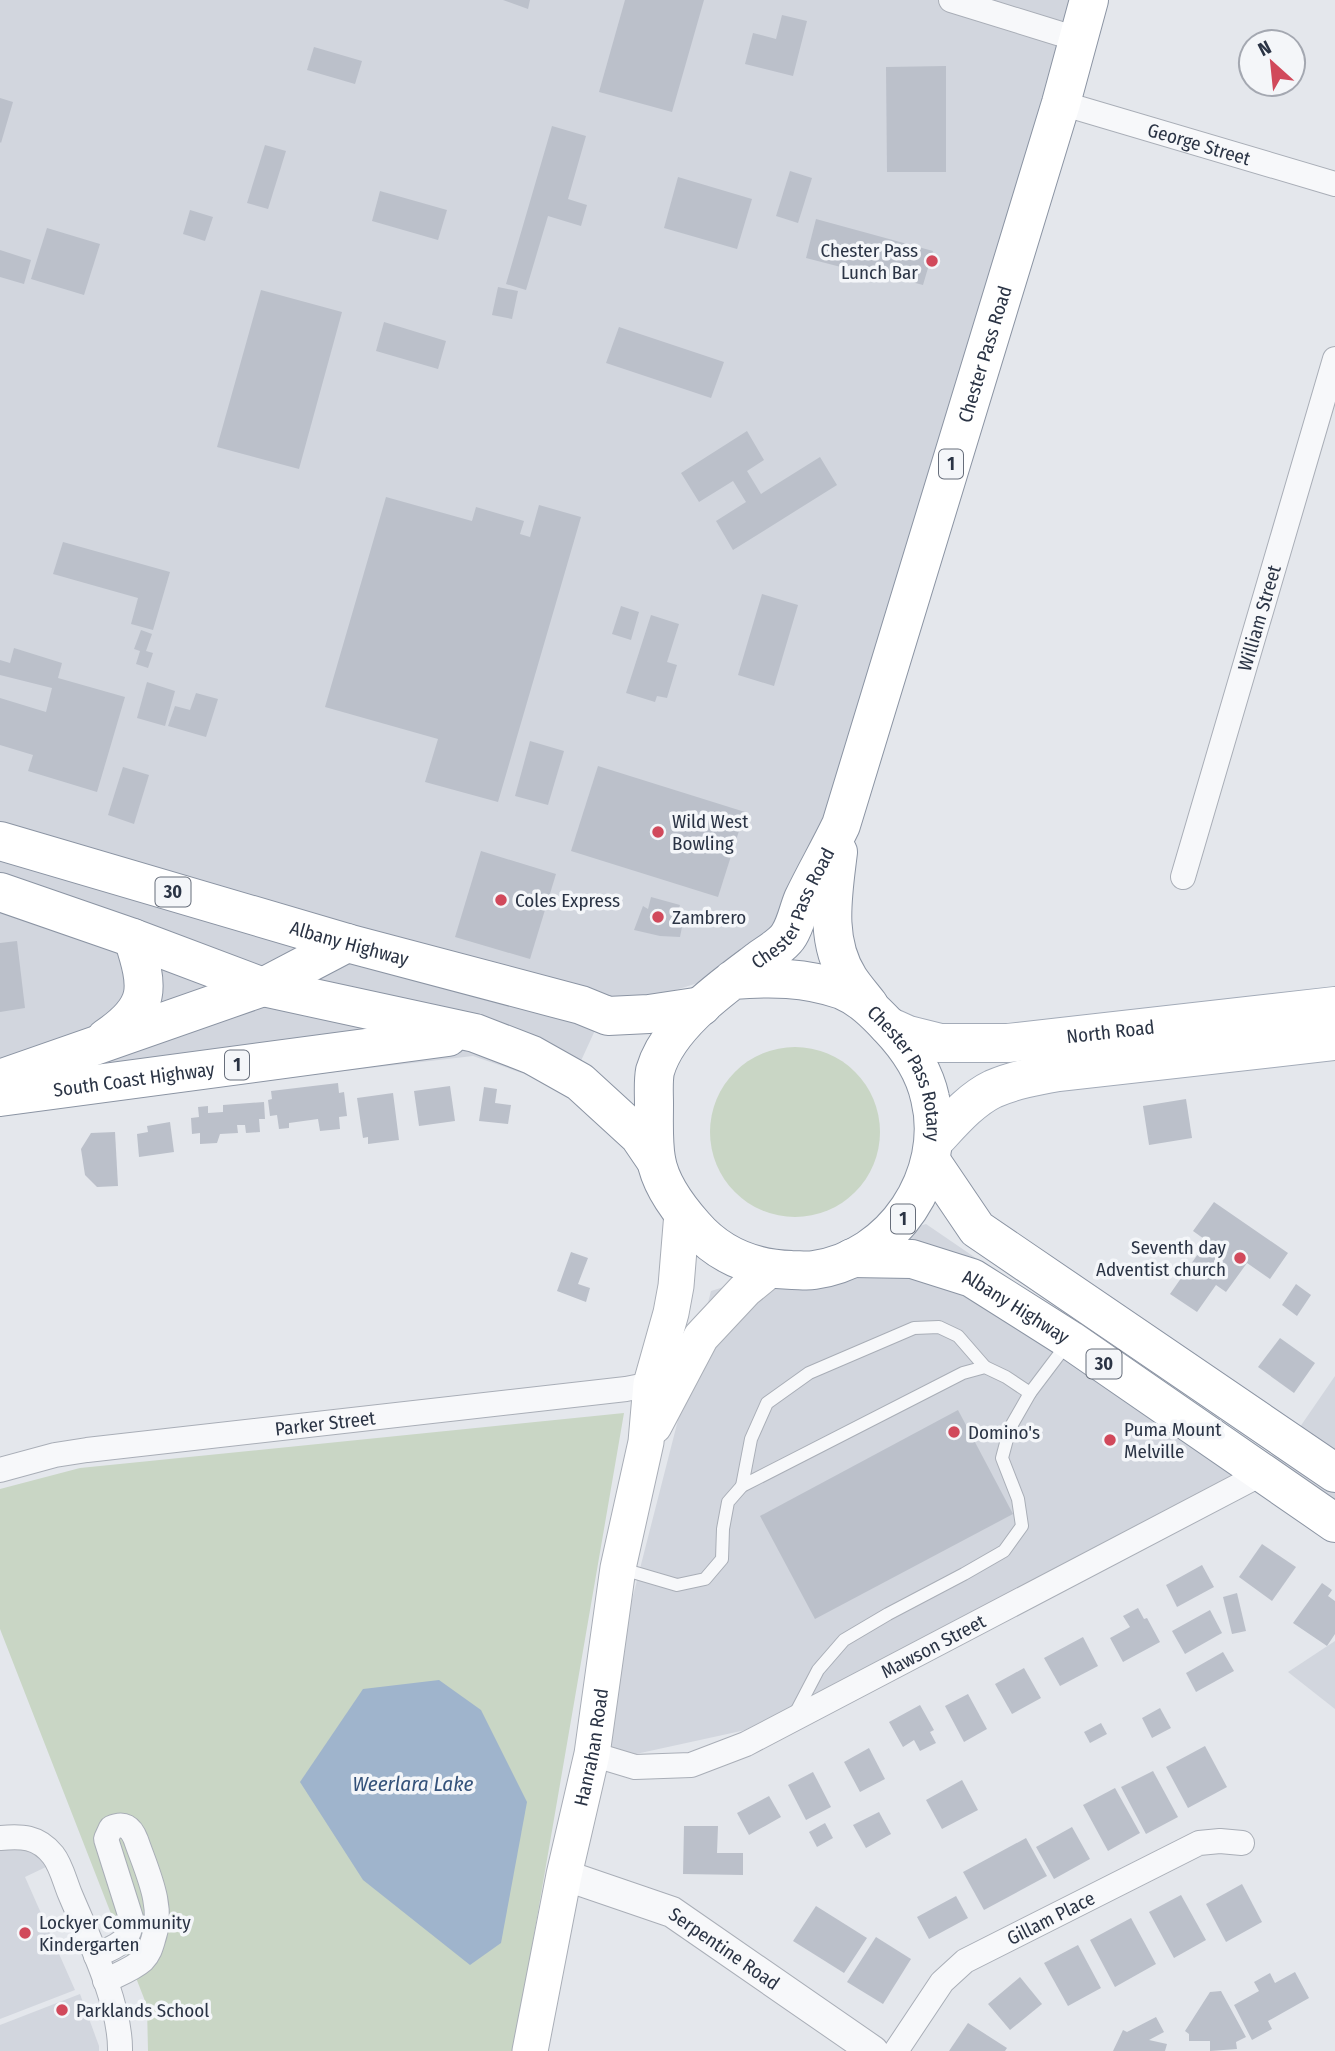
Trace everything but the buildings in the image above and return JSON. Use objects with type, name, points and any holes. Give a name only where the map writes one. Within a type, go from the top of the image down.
[{"type":"main road","name":"Chester Pass Road","points":[[732,980],[788,937],[841,825],[1061,103],[1089,0]]},
{"type":"main road","name":"Chester Pass Road","points":[[841,825],[831,909],[834,942],[848,977],[879,1016]]},
{"type":"main road","name":"Albany Highway","points":[[0,841],[347,943],[581,1005],[608,1016],[649,1014],[702,1006]]},
{"type":"main road","points":[[0,892],[263,987],[475,1033]]},
{"type":"main road","points":[[93,1048],[124,1026],[135,1015],[142,1000],[144,976],[133,939]]},
{"type":"main road","name":"South Coast Highway","points":[[0,1079],[263,987],[347,943]]},
{"type":"main road","name":"Chester Pass Rotary","points":[[771,977],[797,979],[843,991],[879,1016],[915,1059],[931,1098],[934,1119],[932,1151],[924,1182],[915,1201],[888,1234],[871,1247],[852,1258],[813,1270],[772,1268],[729,1255],[707,1241],[682,1213],[667,1188],[656,1161],[655,1072],[673,1033],[702,1006],[732,980],[771,977]]},
{"type":"main road","name":"North Road","points":[[879,1016],[908,1035],[940,1043],[1008,1043],[1335,1006]]},
{"type":"main road","name":"South Coast Highway","points":[[0,1097],[475,1033]]},
{"type":"main road","name":"1","points":[[475,1033],[532,1055],[580,1082],[639,1136],[656,1161]]},
{"type":"main road","name":"North Road","points":[[932,1151],[960,1114],[990,1090],[1018,1080],[1058,1072],[1335,1041]]},
{"type":"main road","name":"30","points":[[932,1151],[978,1229],[1335,1473]]},
{"type":"main road","name":"Hanrahan Road","points":[[530,2051],[564,1875],[592,1755],[618,1568],[646,1442],[651,1384],[676,1286],[682,1213]]},
{"type":"main road","name":"Albany Highway","points":[[852,1258],[912,1259],[972,1278],[1070,1340],[1335,1523]]},
{"type":"main road","name":"Hanrahan Road","points":[[646,1442],[701,1337],[745,1290],[772,1268]]},
{"type":"street","points":[[951,0],[1077,39]]},
{"type":"street","name":"George Street","points":[[1061,103],[1335,184]]},
{"type":"street","name":"William Street","points":[[1183,877],[1335,359]]},
{"type":"street","name":"Parker Street","points":[[0,1470],[33,1460],[87,1450],[651,1384]]},
{"type":"street","name":"Mawson Street","points":[[592,1755],[635,1768],[691,1765],[746,1744],[1262,1473]]},
{"type":"street","points":[[96,1956],[126,1940],[131,1930],[131,1918],[106,1839],[111,1828],[125,1825],[136,1840],[156,1902],[156,1934],[141,1962],[105,1981]]},
{"type":"street","points":[[0,1838],[20,1836],[34,1839],[54,1856],[105,1981],[117,2021],[120,2051]]},
{"type":"street","name":"Gillam Place","points":[[895,2051],[942,1982],[965,1961],[1199,1843],[1242,1843]]},
{"type":"street","name":"Serpentine Road","points":[[564,1875],[672,1912],[873,2051]]},
{"type":"lane","points":[[742,1486],[751,1439],[767,1402],[809,1373],[914,1328],[939,1327],[958,1336],[985,1367],[1030,1393]]},
{"type":"lane","points":[[792,1720],[818,1670],[844,1640],[1004,1551],[1021,1526],[1018,1499],[1002,1458],[1010,1429],[1030,1393],[1070,1340]]},
{"type":"lane","points":[[618,1568],[677,1585],[705,1579],[722,1559],[723,1529],[728,1502],[742,1486],[963,1373],[985,1367]]},
{"type":"shaded area","points":[[0,0],[1081,0],[826,818],[802,950],[603,1013],[568,1089],[473,1056],[0,1111]]},
{"type":"shaded area","points":[[926,1224],[1264,1455],[1280,1456],[1335,1376],[1335,1503],[1275,1462],[792,1720],[590,1764],[711,1291]]},
{"type":"shaded area","points":[[1335,1641],[1335,1709],[1288,1672]]},
{"type":"shaded area","name":"Lockyer Community Kindergarten","points":[[31,1845],[48,1866],[25,1877],[75,1990],[0,2019],[0,1846]]},
{"type":"shaded area","name":"Parklands School","points":[[80,1994],[99,2051],[0,2051],[0,2025]]},
{"type":"green space","points":[[795,1047],[828,1054],[855,1072],[873,1099],[880,1132],[873,1165],[855,1192],[828,1210],[795,1217],[762,1210],[735,1192],[717,1165],[710,1132],[717,1099],[735,1072],[762,1054]]},
{"type":"green space","points":[[624,1413],[514,2051],[148,2051],[147,2006],[0,1629],[0,1489],[80,1468]]},
{"type":"water","name":"Weerlara Lake","points":[[439,1680],[481,1710],[527,1802],[501,1943],[470,1965],[363,1880],[300,1782],[363,1689]]},
{"type":"place","name":"Chester Pass Lunch Bar","points":[[932,261]]},
{"type":"place","name":"Wild West Bowling","points":[[658,832]]},
{"type":"place","name":"Coles Express","points":[[501,900]]},
{"type":"place","name":"Zambrero","points":[[658,917]]},
{"type":"place","name":"Seventh day Adventist church","points":[[1240,1258]]},
{"type":"place","name":"Domino's","points":[[954,1432]]},
{"type":"place","name":"Puma Mount Melville","points":[[1110,1440]]},
{"type":"place","name":"Lockyer Community Kindergarten","points":[[25,1933]]},
{"type":"place","name":"Parklands School","points":[[62,2010]]}]
